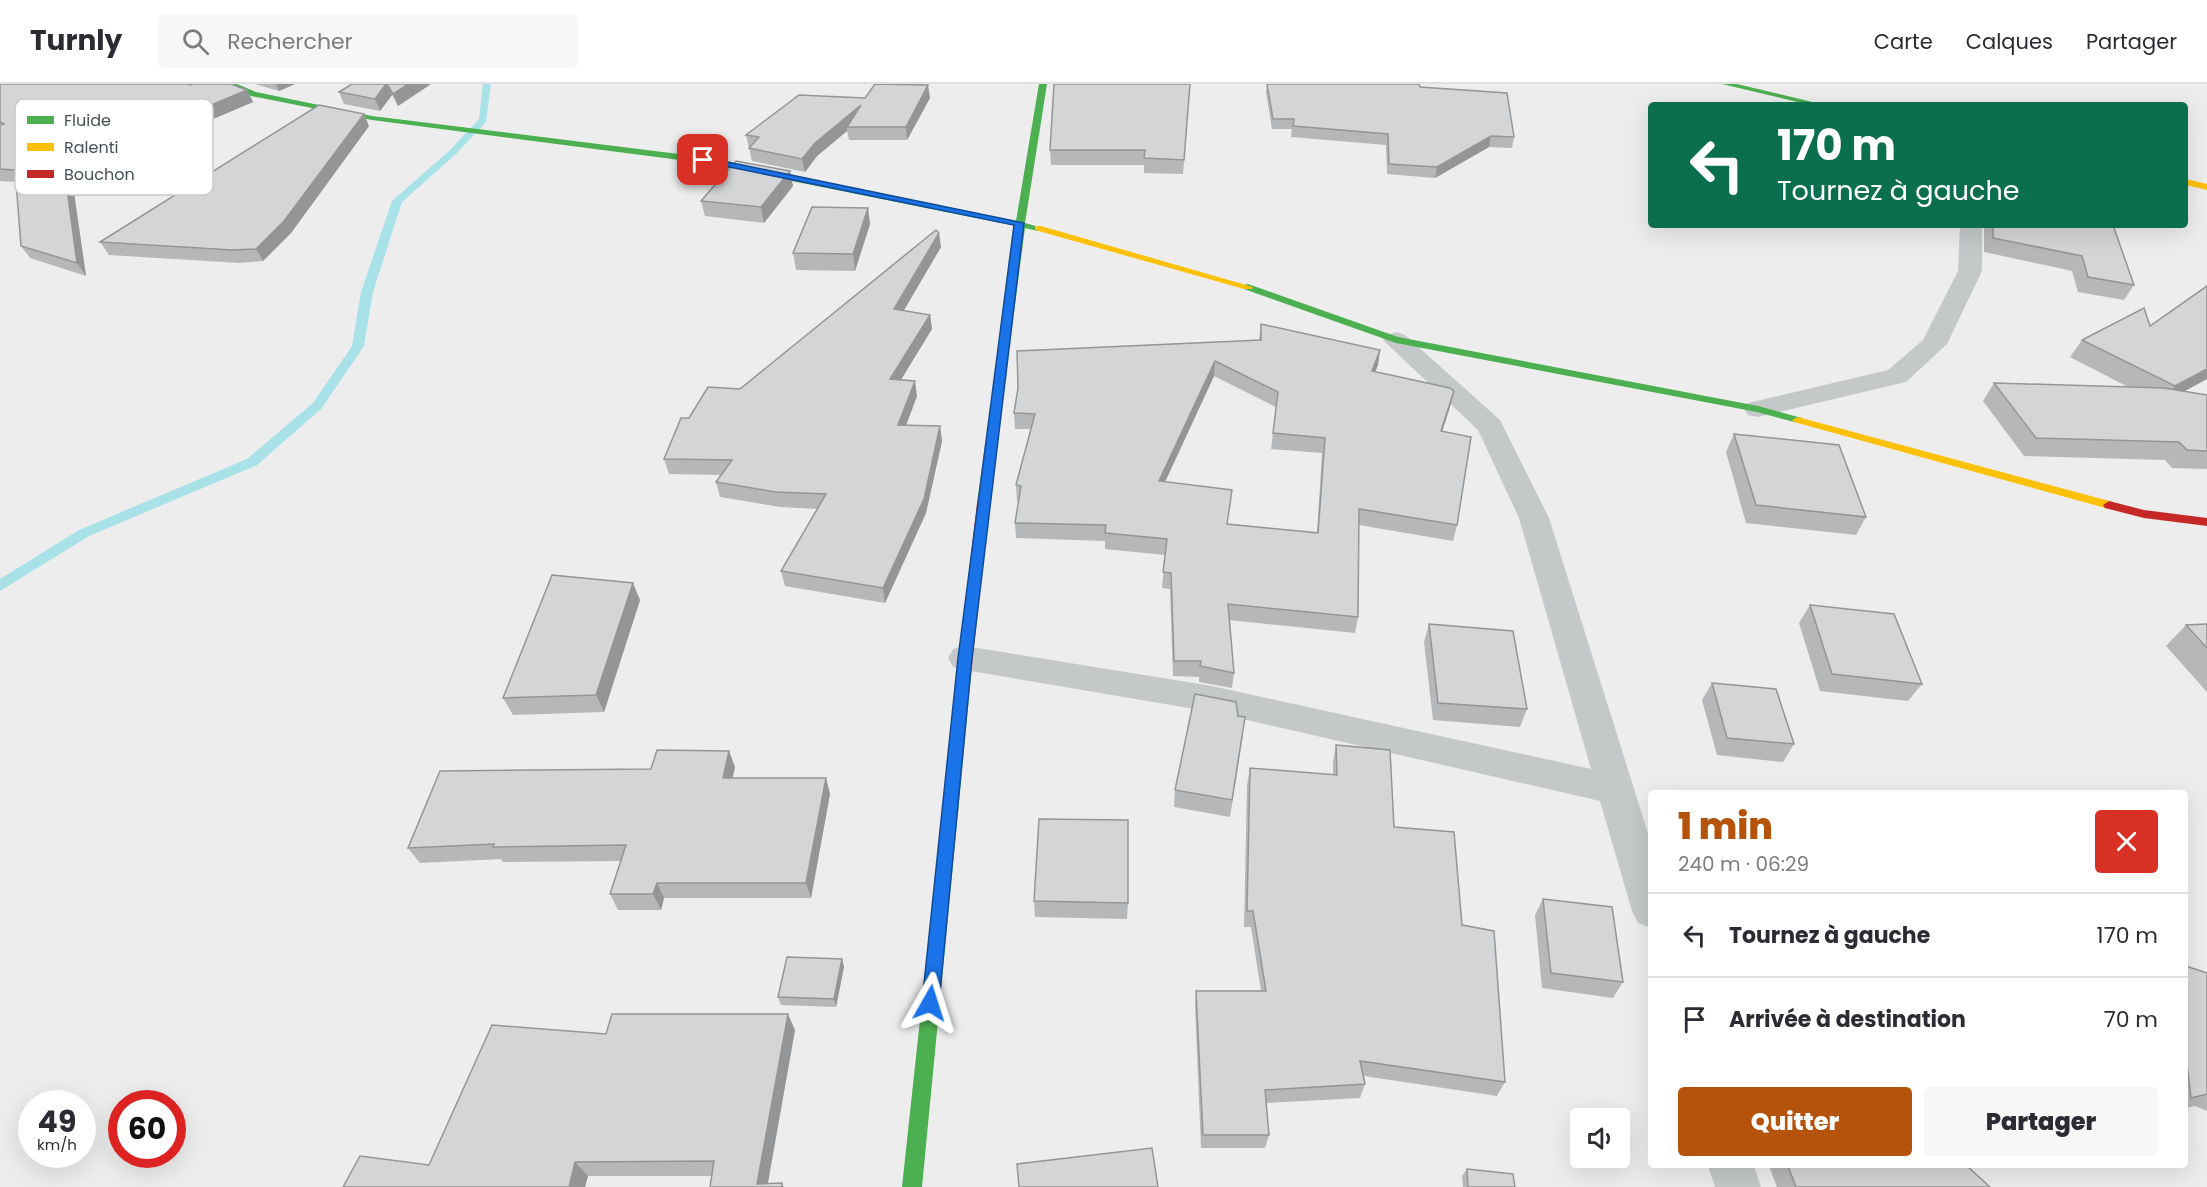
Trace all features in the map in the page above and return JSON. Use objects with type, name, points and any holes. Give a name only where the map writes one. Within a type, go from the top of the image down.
[{"type":"street","points":[[230,84],[254,94],[372,118],[703,160],[1019,223],[1224,278],[1396,340],[1758,409],[2144,514],[2207,522]]},
{"type":"street","points":[[912,1187],[965,658],[1019,223],[1043,84]]},
{"type":"street","points":[[1726,84],[1807,102]]},
{"type":"street","points":[[2188,182],[2207,187]]},
{"type":"street","points":[[1758,409],[1897,376],[1934,344],[1970,271],[1971,228]]},
{"type":"street","points":[[1396,340],[1490,426],[1534,518],[1613,789],[1648,898]]},
{"type":"street","points":[[965,658],[1212,699],[1613,789]]},
{"type":"street","points":[[1732,1168],[1738,1187]]},
{"type":"building","points":[[0,84],[231,84],[247,90],[213,104],[213,99],[15,99],[15,170],[0,169],[0,125],[4,124],[0,122]]},
{"type":"building","points":[[352,84],[386,84],[375,99],[339,92]]},
{"type":"building","points":[[387,84],[408,84],[393,94]]},
{"type":"building","points":[[875,84],[928,85],[906,127],[847,127],[861,105],[815,143],[802,159],[749,148],[759,137],[746,135],[799,95],[865,98]]},
{"type":"building","points":[[1054,84],[1190,84],[1184,160],[1144,158],[1145,150],[1050,150]]},
{"type":"building","points":[[1267,84],[1419,84],[1420,87],[1507,93],[1514,137],[1491,136],[1437,167],[1389,164],[1388,134],[1293,126],[1294,119],[1273,119]]},
{"type":"building","points":[[319,105],[364,114],[284,221],[256,249],[232,250],[100,242],[175,195],[213,195],[213,171]]},
{"type":"building","points":[[736,161],[790,171],[761,207],[701,201]]},
{"type":"building","points":[[17,195],[68,195],[77,263],[21,246]]},
{"type":"building","points":[[812,207],[868,208],[853,254],[793,253]]},
{"type":"building","points":[[1993,228],[2114,228],[2134,285],[2088,277],[2082,256],[1993,238]]},
{"type":"building","points":[[936,230],[939,233],[894,309],[930,315],[890,379],[915,381],[898,425],[940,426],[924,499],[883,588],[781,571],[826,494],[776,492],[716,482],[732,460],[664,459],[681,418],[689,418],[708,387],[740,389]]},
{"type":"building","points":[[2207,286],[2207,369],[2175,386],[2082,340],[2144,308],[2150,326]]},
{"type":"building","points":[[1261,324],[1380,350],[1372,371],[1450,388],[1454,391],[1441,431],[1471,437],[1457,525],[1359,509],[1358,617],[1228,604],[1234,673],[1200,666],[1201,661],[1174,661],[1171,573],[1163,572],[1167,539],[1105,533],[1106,525],[1015,523],[1021,486],[1016,485],[1035,414],[1014,413],[1018,388],[1017,351],[1261,340]],"holes":[[[1215,361],[1278,392],[1273,433],[1325,438],[1318,533],[1227,524],[1232,490],[1159,481]]]},
{"type":"building","points":[[1994,383],[2164,388],[2207,395],[2207,451],[2187,450],[2179,442],[2036,438]]},
{"type":"building","points":[[1734,434],[1839,445],[1866,517],[1756,505]]},
{"type":"building","points":[[552,575],[633,583],[596,695],[503,698]]},
{"type":"building","points":[[1810,605],[1894,614],[1922,684],[1832,674]]},
{"type":"building","points":[[1429,624],[1513,631],[1527,709],[1438,703]]},
{"type":"building","points":[[2207,624],[2207,648],[2186,625]]},
{"type":"building","points":[[1712,683],[1776,689],[1794,744],[1727,738]]},
{"type":"building","points":[[1195,694],[1236,702],[1238,716],[1245,717],[1232,800],[1175,790]]},
{"type":"building","points":[[1336,745],[1390,750],[1394,827],[1454,832],[1462,925],[1494,931],[1505,1082],[1360,1061],[1365,1084],[1265,1090],[1269,1135],[1203,1135],[1196,991],[1266,991],[1253,911],[1247,911],[1250,768],[1337,775]]},
{"type":"building","points":[[657,750],[729,751],[723,778],[826,778],[806,883],[657,883],[653,894],[610,894],[626,845],[493,847],[494,844],[408,848],[440,771],[651,769]]},
{"type":"building","points":[[1039,819],[1128,820],[1128,903],[1034,901]]},
{"type":"building","points":[[1543,899],[1612,907],[1623,982],[1551,973]]},
{"type":"building","points":[[787,957],[842,959],[834,999],[778,997]]},
{"type":"building","points":[[2188,967],[2207,973],[2207,1094],[2191,1098],[2188,1072]]},
{"type":"building","points":[[612,1014],[788,1014],[757,1184],[782,1183],[782,1187],[710,1187],[714,1161],[575,1162],[569,1187],[343,1187],[360,1156],[429,1165],[492,1025],[606,1034]]},
{"type":"building","points":[[1152,1148],[1158,1187],[1019,1187],[1017,1164]]},
{"type":"building","points":[[1789,1168],[1969,1168],[1990,1187],[1796,1187]]},
{"type":"building","points":[[1467,1169],[1513,1174],[1515,1187],[1468,1187]]},
{"type":"waterway","points":[[0,586],[84,533],[252,462],[317,406],[358,346],[367,292],[397,201],[453,152],[483,120],[487,84]]},
{"type":"traffic: fast","points":[[230,84],[254,94],[372,118],[703,160],[1038,228]]},
{"type":"traffic: fast","points":[[983,503],[1021,221],[1043,84]]},
{"type":"traffic: fast","points":[[1726,84],[1807,102]]},
{"type":"traffic: fast","points":[[1248,287],[1396,340],[1758,409],[1798,420]]},
{"type":"traffic: fast","points":[[912,1187],[965,666]]},
{"type":"traffic: slow","points":[[2188,182],[2207,187]]},
{"type":"traffic: slow","points":[[1038,228],[1248,287]]},
{"type":"traffic: slow","points":[[1798,420],[2109,505]]},
{"type":"traffic: jam","points":[[965,666],[983,503]]},
{"type":"traffic: jam","points":[[2109,505],[2144,514],[2207,522]]},
{"type":"route","points":[[703,160],[1019,223],[965,658],[930,1003]]}]
